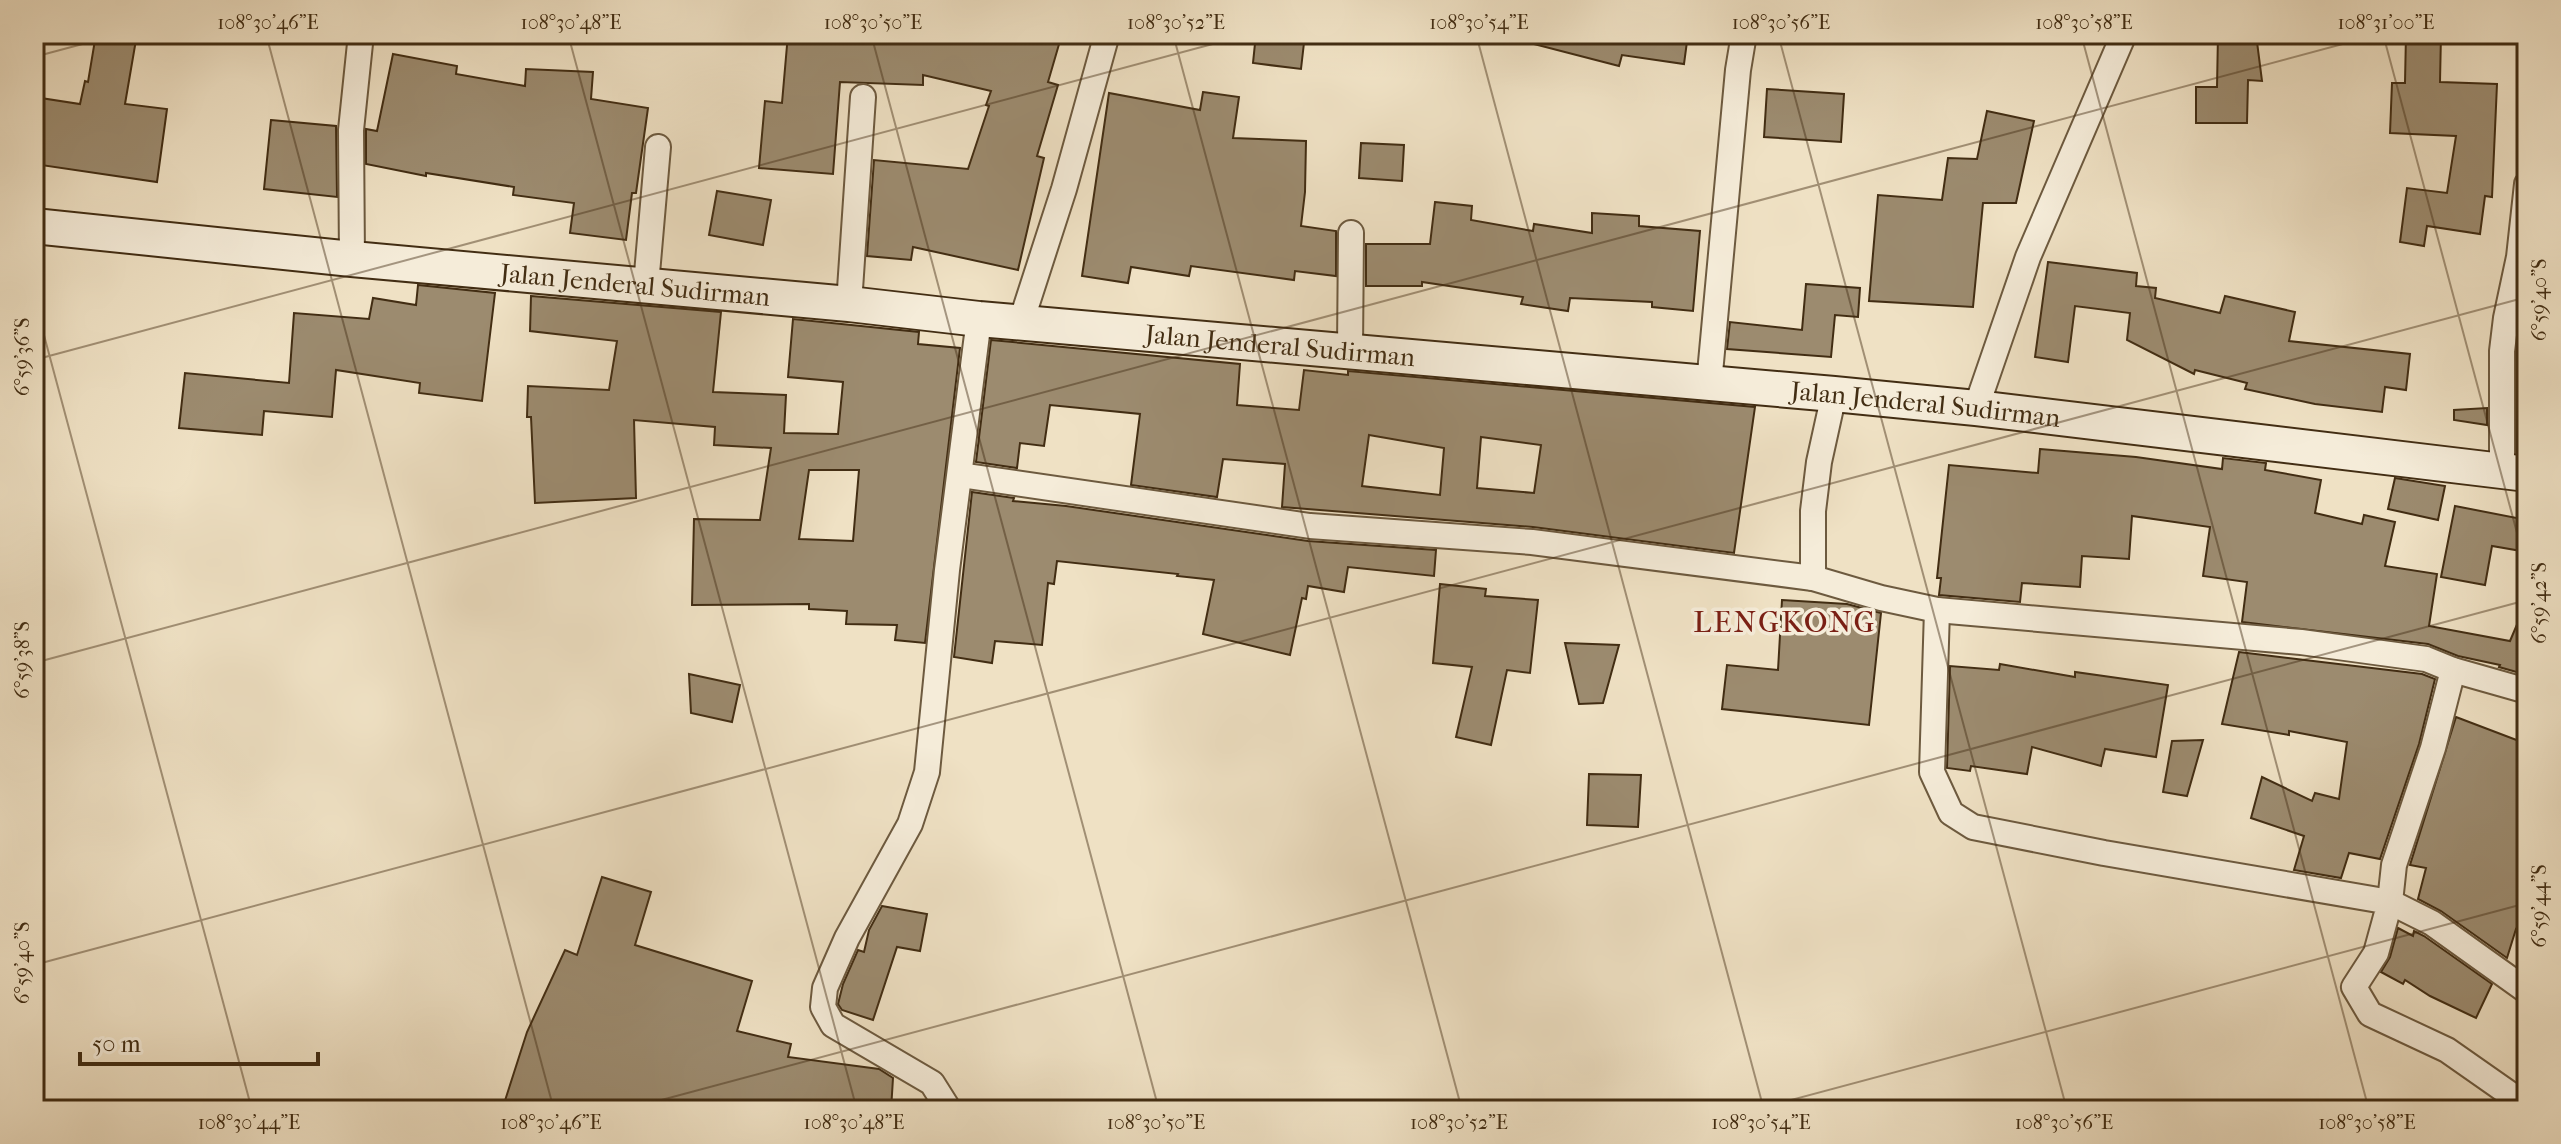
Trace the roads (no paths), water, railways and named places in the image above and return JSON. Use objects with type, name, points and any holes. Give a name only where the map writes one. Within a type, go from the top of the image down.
[{"type":"main road","name":"Jalan Jenderal Sudirman","points":[[34,226],[979,319],[1976,408],[2514,473]]},
{"type":"street","points":[[352,259],[351,130],[361,34]]},
{"type":"street","points":[[1021,322],[1064,189],[1107,34]]},
{"type":"street","points":[[1709,384],[1744,34]]},
{"type":"street","points":[[1976,408],[2028,257],[2124,34]]},
{"type":"street","points":[[849,304],[863,97]]},
{"type":"street","points":[[646,285],[658,147]]},
{"type":"street","points":[[2514,473],[2502,351],[2519,257],[2527,184]]},
{"type":"street","points":[[1350,350],[1351,233]]},
{"type":"street","points":[[949,1110],[932,1083],[833,1025],[823,1007],[825,988],[847,938],[910,824],[927,772],[947,570],[979,319]]},
{"type":"street","points":[[1813,578],[1813,511],[1819,462],[1834,394]]},
{"type":"street","points":[[960,475],[1310,526],[1532,542],[1813,578],[1937,610],[2301,642],[2426,659],[2527,691]]},
{"type":"street","points":[[1937,610],[1932,772],[1951,813],[1973,827],[2104,853],[2390,902],[2432,923],[2527,991]]},
{"type":"street","points":[[2453,670],[2433,748],[2394,865],[2390,902],[2376,953],[2354,987],[2370,1014],[2447,1050],[2527,1106]]},
{"type":"district","name":"LENGKONG","points":[[1785,622]]}]
